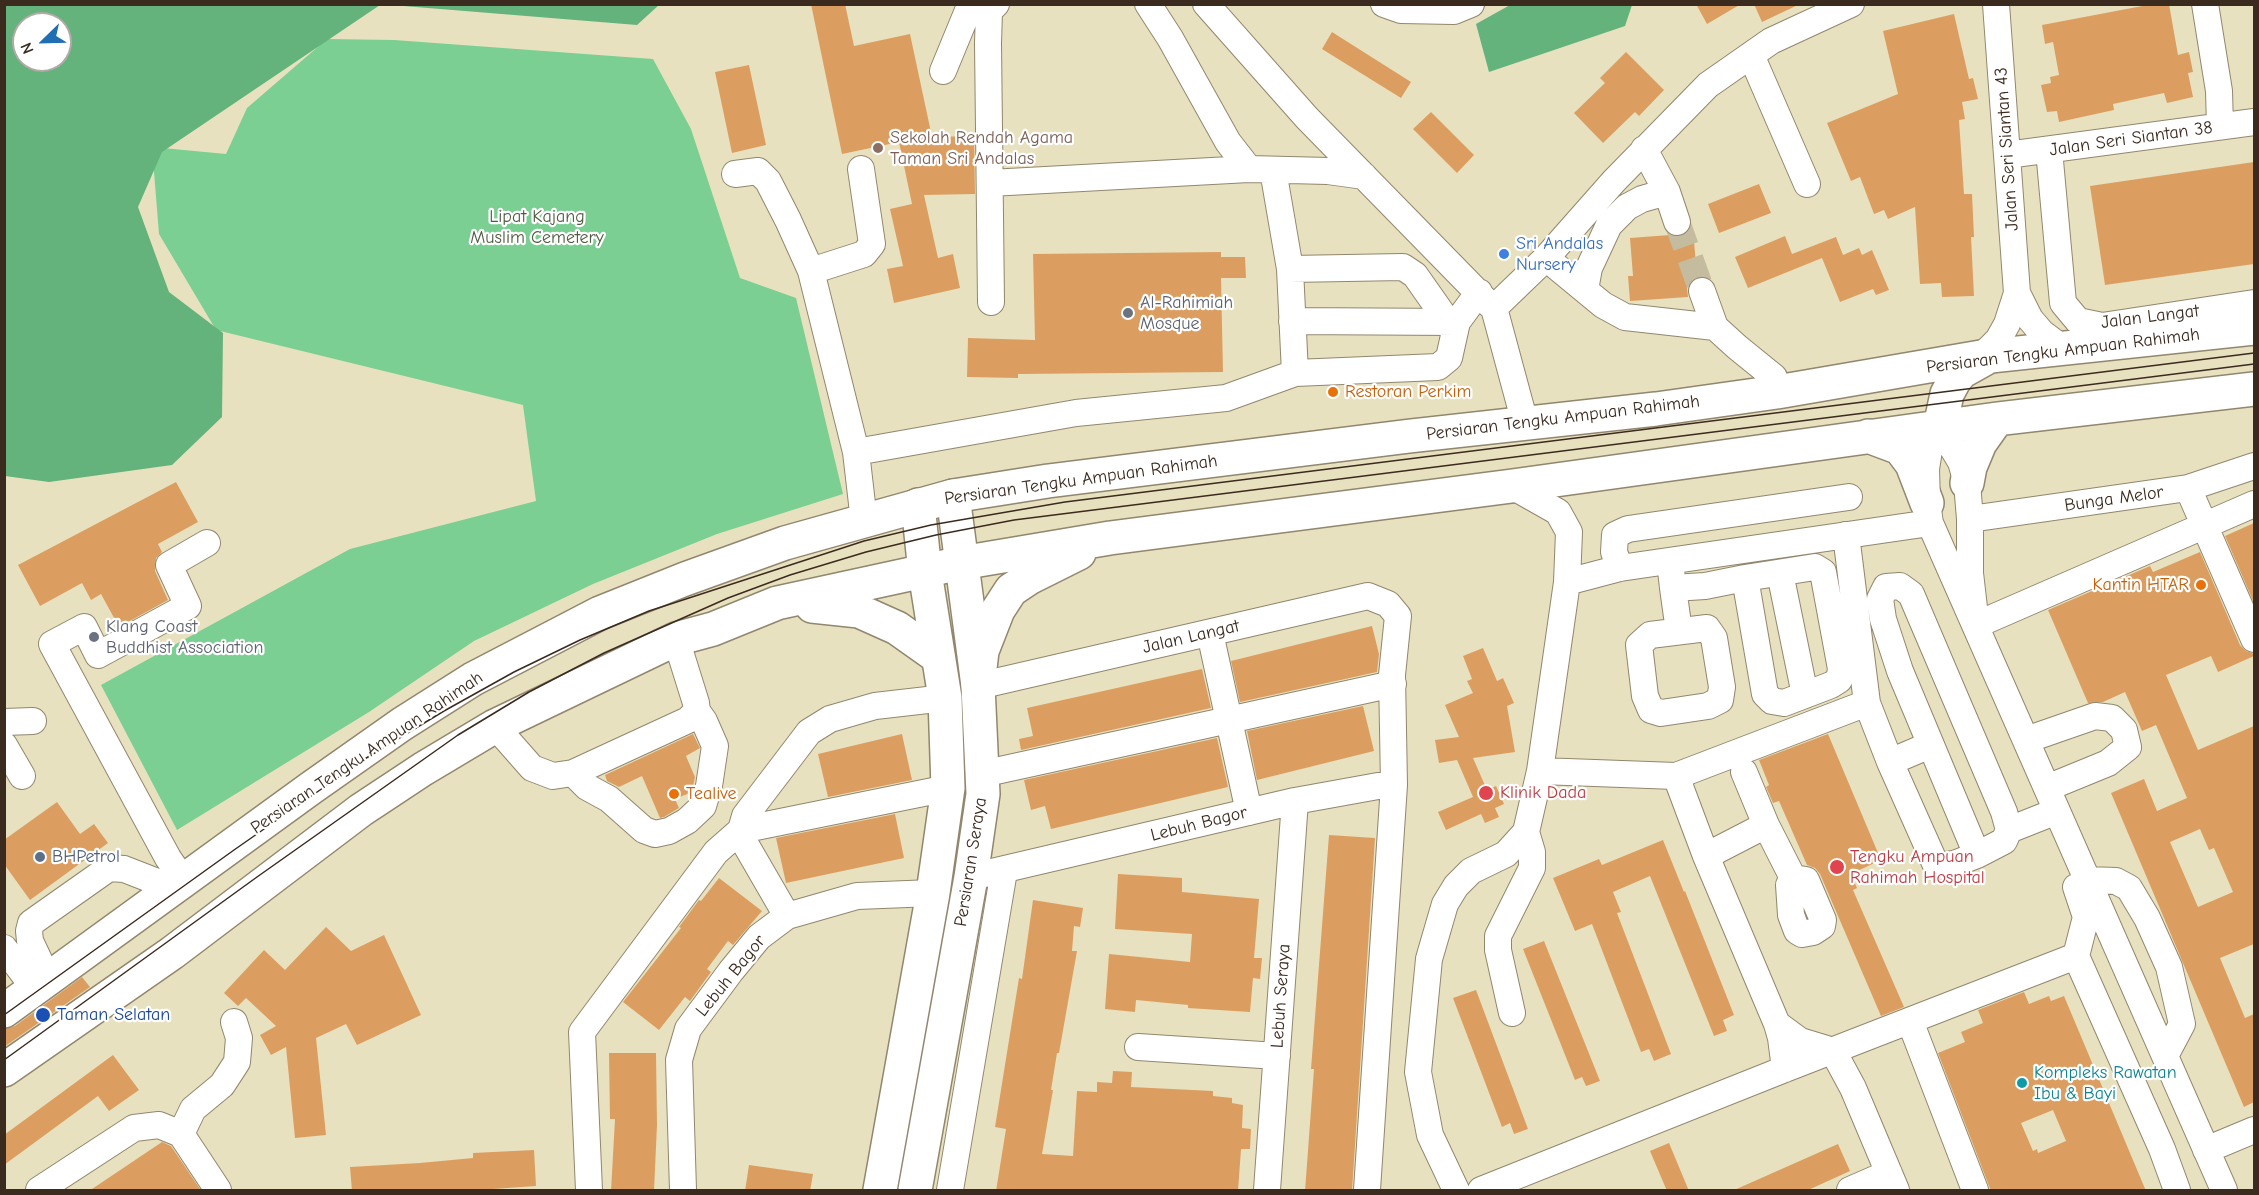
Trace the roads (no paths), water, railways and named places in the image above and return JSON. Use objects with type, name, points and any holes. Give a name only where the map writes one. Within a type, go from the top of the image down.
[{"type":"main road","name":"Persiaran Tengku Ampuan Rahimah","points":[[4,1011],[402,724],[473,679],[600,613],[785,543],[953,496],[1071,478],[1656,409],[1777,392],[1986,356],[2254,328]]},
{"type":"main road","points":[[1940,427],[1947,394],[1954,381],[1961,372],[1986,356]]},
{"type":"main road","points":[[1883,374],[1911,380],[1924,389],[1940,427]]},
{"type":"main road","points":[[4,1070],[172,953],[362,810],[423,769],[495,726],[676,639],[713,629],[777,603],[961,563],[1110,538],[1512,486],[1996,419],[2254,389]]},
{"type":"main road","points":[[1967,483],[1970,467],[1980,443],[1996,419]]},
{"type":"main road","points":[[1868,436],[1900,448],[1912,464],[1928,513]]},
{"type":"main road","name":"Persiaran Seraya","points":[[915,1191],[983,794],[978,686],[953,496]]},
{"type":"main road","name":"Persiaran Seraya","points":[[880,1191],[933,893],[948,788],[945,698],[925,572],[918,506]]},
{"type":"main road","points":[[978,686],[982,651],[998,609],[1011,590],[1029,578],[1110,538]]},
{"type":"main road","points":[[777,603],[859,610],[897,628],[939,657]]},
{"type":"main road","points":[[904,1055],[936,1062]]},
{"type":"street","points":[[991,302],[989,11],[996,4]]},
{"type":"street","points":[[1148,4],[1170,38],[1228,142],[1261,170],[1290,269],[1295,372]]},
{"type":"street","points":[[1206,4],[1307,118],[1486,300],[1525,423]]},
{"type":"street","points":[[1384,4],[1401,10],[1454,11],[1471,4]]},
{"type":"street","points":[[1292,321],[1453,322],[1546,258],[1644,149],[1708,85],[1771,41],[1851,4]]},
{"type":"street","name":"Jalan Seri Siantan 43","points":[[1996,4],[2017,293]]},
{"type":"street","points":[[2205,4],[2219,91],[2220,126]]},
{"type":"street","points":[[943,70],[969,8]]},
{"type":"street","points":[[1751,55],[1808,184]]},
{"type":"street","name":"Jalan Seri Siantan 38","points":[[2007,155],[2254,122]]},
{"type":"street","points":[[1644,149],[1667,192],[1677,222]]},
{"type":"street","name":"Jalan Langat","points":[[2049,150],[2063,303],[2078,321],[2102,326],[2254,303]]},
{"type":"street","points":[[811,271],[864,254],[872,244],[861,169]]},
{"type":"street","points":[[990,183],[1261,170],[1328,171],[1364,176]]},
{"type":"street","points":[[735,174],[758,171],[768,180],[811,271],[856,452],[864,521]]},
{"type":"street","points":[[1585,290],[1589,268],[1609,225],[1627,207],[1667,192]]},
{"type":"street","points":[[1546,258],[1603,304],[1625,317],[1715,327]]},
{"type":"street","points":[[856,452],[1076,413],[1226,398],[1295,372],[1438,367],[1449,358],[1453,322],[1415,274],[1403,267],[1290,269]]},
{"type":"street","points":[[1702,291],[1715,327],[1774,377],[1777,392]]},
{"type":"street","points":[[2017,293],[2030,319],[2042,333],[2062,348]]},
{"type":"street","points":[[1986,356],[2007,324],[2017,293]]},
{"type":"street","points":[[1976,625],[1970,573],[1967,483],[1961,462],[1940,427],[1930,444],[1926,470],[1928,513],[1976,625],[2026,740],[2224,1191]]},
{"type":"street","name":"Bunga Melor","points":[[1970,519],[2188,488],[2254,466]]},
{"type":"street","points":[[1456,1191],[1430,1135],[1418,1072],[1430,959],[1445,904],[1456,886],[1471,870],[1506,854],[1526,832],[1540,771],[1567,582],[1569,532],[1558,512],[1512,486]]},
{"type":"street","points":[[2188,488],[2254,639]]},
{"type":"street","points":[[1620,568],[1614,552],[1615,534],[1628,529],[1849,497]]},
{"type":"street","points":[[1976,625],[2254,504]]},
{"type":"street","points":[[1567,582],[1620,568],[1846,535],[1928,513]]},
{"type":"street","points":[[1846,535],[1867,703],[1890,762],[1935,863],[1939,866],[1954,864],[2004,841],[2009,830],[2128,747],[2124,730],[2112,718],[2096,716],[2026,740]]},
{"type":"street","points":[[178,884],[168,858],[52,644],[84,627],[98,655],[188,606],[169,565],[207,543]]},
{"type":"street","points":[[1670,561],[1679,631]]},
{"type":"street","points":[[1673,588],[1704,586],[1745,578],[1815,567],[1823,572],[1841,669],[1839,680],[1784,703],[1772,701],[1765,694],[1745,578]]},
{"type":"street","points":[[1780,573],[1805,695]]},
{"type":"street","points":[[1977,855],[1900,671],[1883,619],[1880,599],[1886,587],[1900,586],[1911,594],[2004,812],[2009,830]]},
{"type":"street","name":"Jalan Langat","points":[[978,686],[1368,596],[1388,604],[1398,616],[1393,684]]},
{"type":"street","points":[[1210,633],[1249,812]]},
{"type":"street","points":[[573,773],[587,787],[609,798],[644,831],[655,834],[669,831],[687,821],[703,806],[709,786],[715,746],[697,711],[676,639]]},
{"type":"street","points":[[982,774],[1393,684],[1394,785],[1367,1191]]},
{"type":"street","points":[[787,916],[743,840],[741,830],[745,816],[809,732],[830,719],[875,706],[945,698]]},
{"type":"street","points":[[1540,771],[1676,776],[1867,703]]},
{"type":"street","points":[[495,726],[532,768],[553,776],[573,773],[688,720],[697,711]]},
{"type":"street","points":[[4,722],[33,721]]},
{"type":"street","points":[[4,745],[22,776]]},
{"type":"street","points":[[1890,762],[1930,745]]},
{"type":"street","points":[[1744,772],[1766,825],[1793,878]]},
{"type":"street","points":[[1676,776],[1706,856],[1777,1024],[1785,1069]]},
{"type":"street","name":"Lebuh Bagor","points":[[970,877],[1004,871],[1294,801],[1394,785]]},
{"type":"street","points":[[589,1191],[582,1032],[716,852],[741,830],[948,788]]},
{"type":"street","name":"Lebuh Seraya","points":[[1267,1191],[1294,801]]},
{"type":"street","points":[[1706,856],[1766,825]]},
{"type":"street","points":[[1512,1013],[1498,950],[1498,936],[1532,868],[1533,852],[1526,832]]},
{"type":"street","points":[[2074,848],[2072,876],[2086,917],[2076,956],[2162,1149],[2177,1191]]},
{"type":"street","points":[[4,943],[109,868],[124,869],[178,884]]},
{"type":"street","name":"Persiaran Seraya","points":[[950,1191],[1004,871]]},
{"type":"street","points":[[2088,880],[2116,881],[2129,888],[2169,967],[2182,1024],[2165,1056]]},
{"type":"street","name":"Lebuh Bagor","points":[[683,1191],[680,1060],[688,1029],[759,937],[787,916],[857,896],[933,893]]},
{"type":"street","points":[[31,923],[30,941],[41,984]]},
{"type":"street","points":[[4,948],[41,984]]},
{"type":"street","points":[[1481,1191],[2076,956]]},
{"type":"street","points":[[1910,1021],[1975,1191]]},
{"type":"street","points":[[180,1134],[192,1109],[222,1085],[237,1062],[239,1038],[234,1022]]},
{"type":"street","points":[[1777,1024],[1800,1041],[1833,1051],[1853,1088],[1893,1182],[1850,1191]]},
{"type":"street","points":[[1138,1047],[1277,1056]]},
{"type":"street","points":[[39,1191],[134,1128],[159,1125],[180,1134],[218,1191]]},
{"type":"street","points":[[2206,1150],[2254,1130]]},
{"type":"tunnel","points":[[1677,222],[1702,291]]},
{"type":"tram line","points":[[4,1015],[363,760],[514,672],[580,640],[649,611],[864,541],[931,525],[1065,502],[2254,353]]},
{"type":"tram line","points":[[4,1060],[458,735],[529,692],[604,653],[728,598],[790,575],[866,552],[936,535],[1014,520],[2254,364]]},
{"type":"place","name":"Sekolah Rendah Agama Taman Sri Andalas","points":[[878,148]]},
{"type":"place","name":"Sri Andalas Nursery","points":[[1504,254]]},
{"type":"place","name":"Al-Rahimiah Mosque","points":[[1128,313]]},
{"type":"place","name":"Restoran Perkim","points":[[1333,392]]},
{"type":"place","name":"Kantin HTAR","points":[[2201,585]]},
{"type":"place","name":"Klang Coast Buddhist Association","points":[[94,637]]},
{"type":"place","name":"Klinik Dada","points":[[1486,793]]},
{"type":"place","name":"Tealive","points":[[674,794]]},
{"type":"place","name":"BHPetrol","points":[[40,857]]},
{"type":"place","name":"Tengku Ampuan Rahimah Hospital","points":[[1837,867]]},
{"type":"place","name":"Taman Selatan","points":[[43,1015]]},
{"type":"place","name":"Kompleks Rawatan Ibu & Bayi","points":[[2022,1083]]},
{"type":"park label","name":"Lipat Kajang Muslim Cemetery","points":[[537,227]]}]
